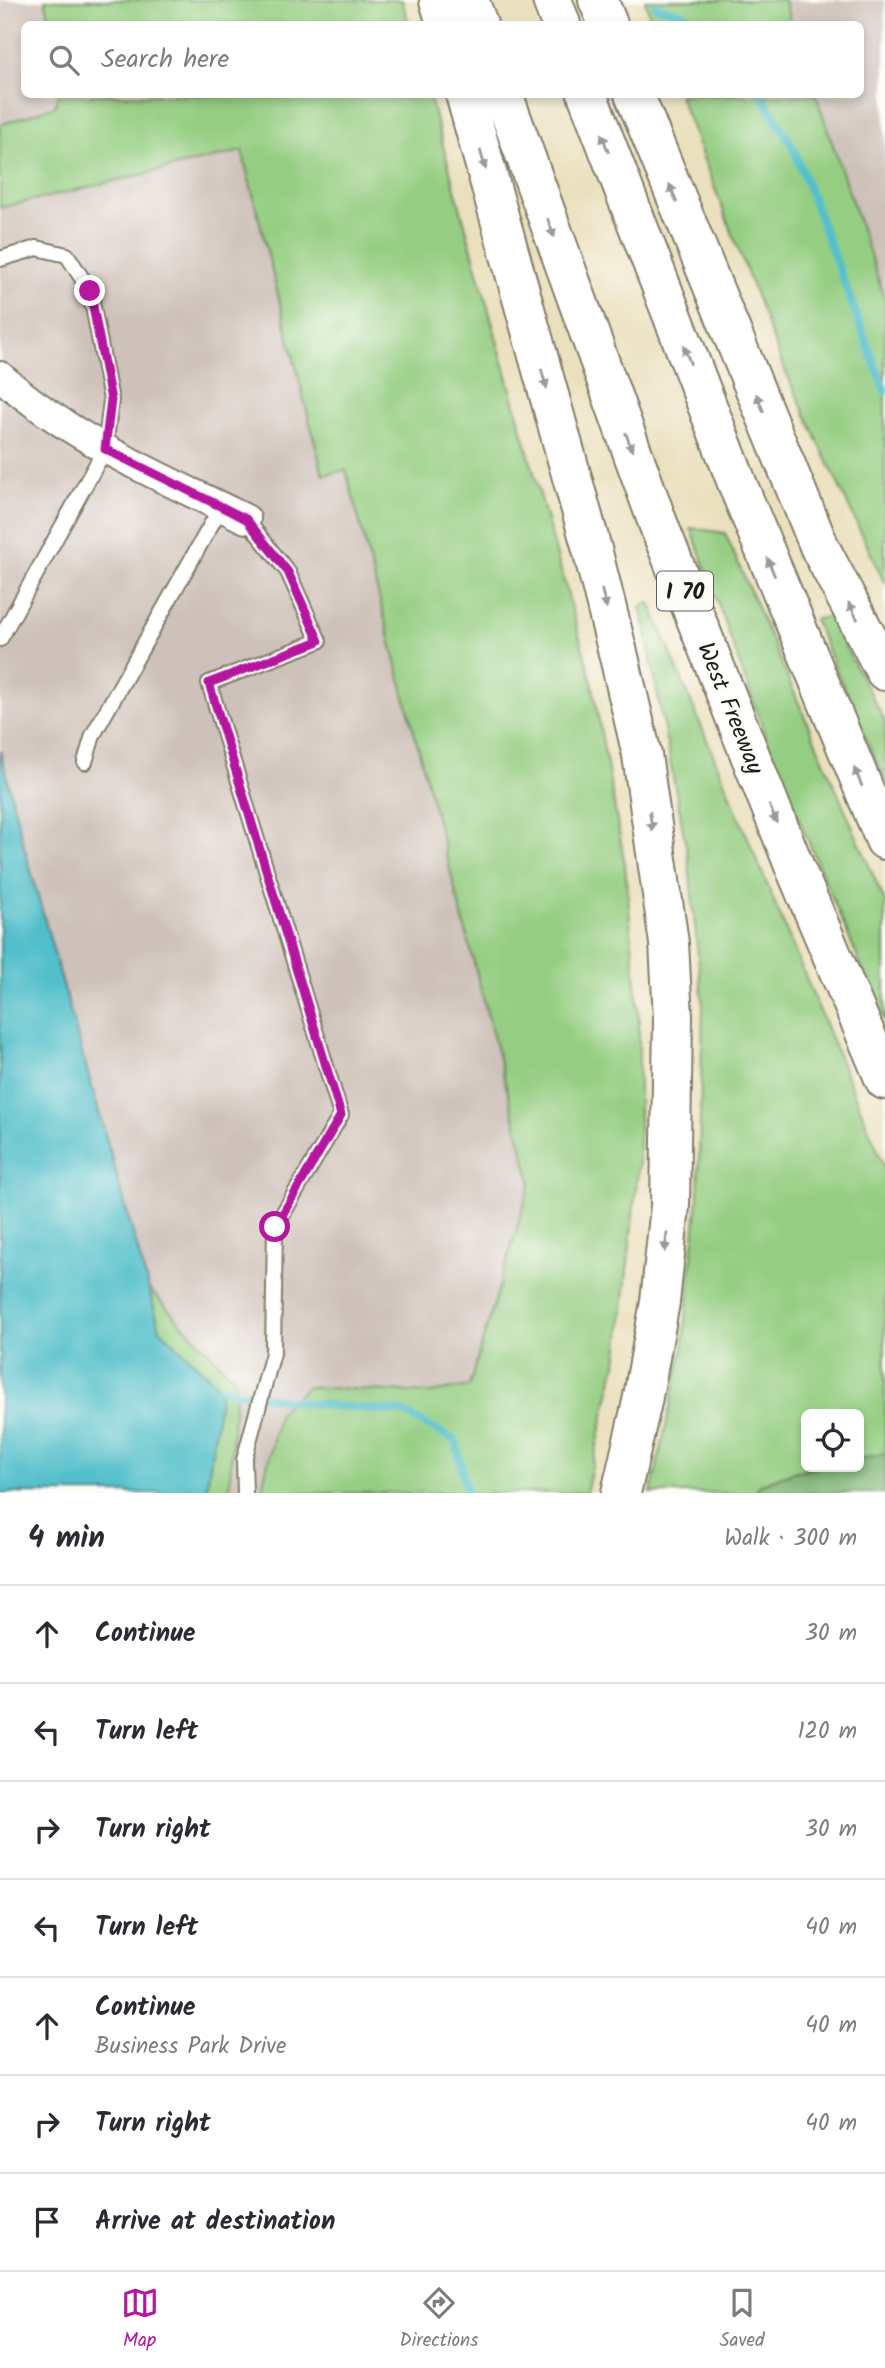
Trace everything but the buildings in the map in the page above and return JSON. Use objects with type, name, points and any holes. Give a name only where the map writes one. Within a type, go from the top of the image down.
[{"type":"highway","points":[[439,0],[445,21]]},
{"type":"highway","points":[[469,0],[477,21]]},
{"type":"highway","points":[[552,0],[560,21]]},
{"type":"highway","points":[[598,0],[607,21]]},
{"type":"highway","points":[[466,98],[592,549],[620,661],[642,755],[669,943],[673,1018],[670,1206],[660,1302],[642,1402],[621,1493]]},
{"type":"highway","name":"West Freeway","points":[[504,98],[664,539],[793,863],[885,1080]]},
{"type":"highway","points":[[589,98],[739,488],[885,840]]},
{"type":"highway","points":[[637,98],[820,548],[885,671]]},
{"type":"street","points":[[0,376],[29,402],[75,433],[246,519]]},
{"type":"lane","points":[[0,259],[37,248],[67,255],[90,291],[111,400],[105,449],[0,639]]},
{"type":"lane","points":[[85,762],[93,735],[221,507]]},
{"type":"lane","points":[[245,1493],[244,1460],[273,1353],[275,1227],[341,1115],[209,683],[319,641],[288,572],[246,519]]},
{"type":"shaded area","points":[[0,0],[45,0],[50,21],[21,21],[21,98],[57,98],[55,106],[0,125]]},
{"type":"shaded area","points":[[784,0],[885,0],[885,299],[817,98],[864,98],[864,21],[791,21]]},
{"type":"shaded area","points":[[242,151],[323,474],[346,470],[531,1182],[469,1386],[279,1412],[261,1493],[229,1493],[236,1381],[149,1289],[23,843],[0,750],[0,208]]},
{"type":"green space","points":[[45,0],[402,0],[408,21],[50,21]]},
{"type":"green space","points":[[645,0],[784,0],[791,21],[651,21]]},
{"type":"green space","points":[[57,98],[430,98],[592,682],[625,865],[639,1019],[639,1161],[618,1355],[586,1493],[261,1493],[279,1412],[307,1387],[430,1393],[469,1386],[531,1182],[346,470],[323,475],[242,151],[0,208],[0,125],[55,106]]},
{"type":"green space","points":[[680,98],[817,98],[885,299],[885,584],[783,366]]},
{"type":"green space","points":[[691,528],[725,533],[885,902],[885,1022],[775,763]]},
{"type":"green space","points":[[650,603],[885,1168],[885,1453],[864,1458],[864,1409],[801,1409],[801,1471],[760,1484],[755,1493],[651,1493],[683,1348],[698,1197],[703,1006],[688,856],[641,606]]},
{"type":"green space","points":[[829,617],[885,721],[885,783],[814,619]]},
{"type":"green space","points":[[149,1289],[236,1381],[229,1493],[206,1493],[221,1389],[160,1329]]},
{"type":"green space","points":[[885,1453],[885,1493],[755,1493],[760,1485],[793,1472],[864,1472],[864,1458]]},
{"type":"water","points":[[0,750],[23,843],[160,1329],[221,1389],[206,1493],[0,1493]]},
{"type":"waterway","points":[[655,6],[681,13],[696,21]]},
{"type":"waterway","points":[[763,98],[793,147],[885,391]]},
{"type":"waterway","points":[[221,1389],[295,1402],[403,1412],[456,1441],[467,1493]]},
{"type":"route","points":[[90,291],[111,400],[105,449],[246,519],[288,572],[319,641],[209,683],[341,1115],[275,1227]]}]
